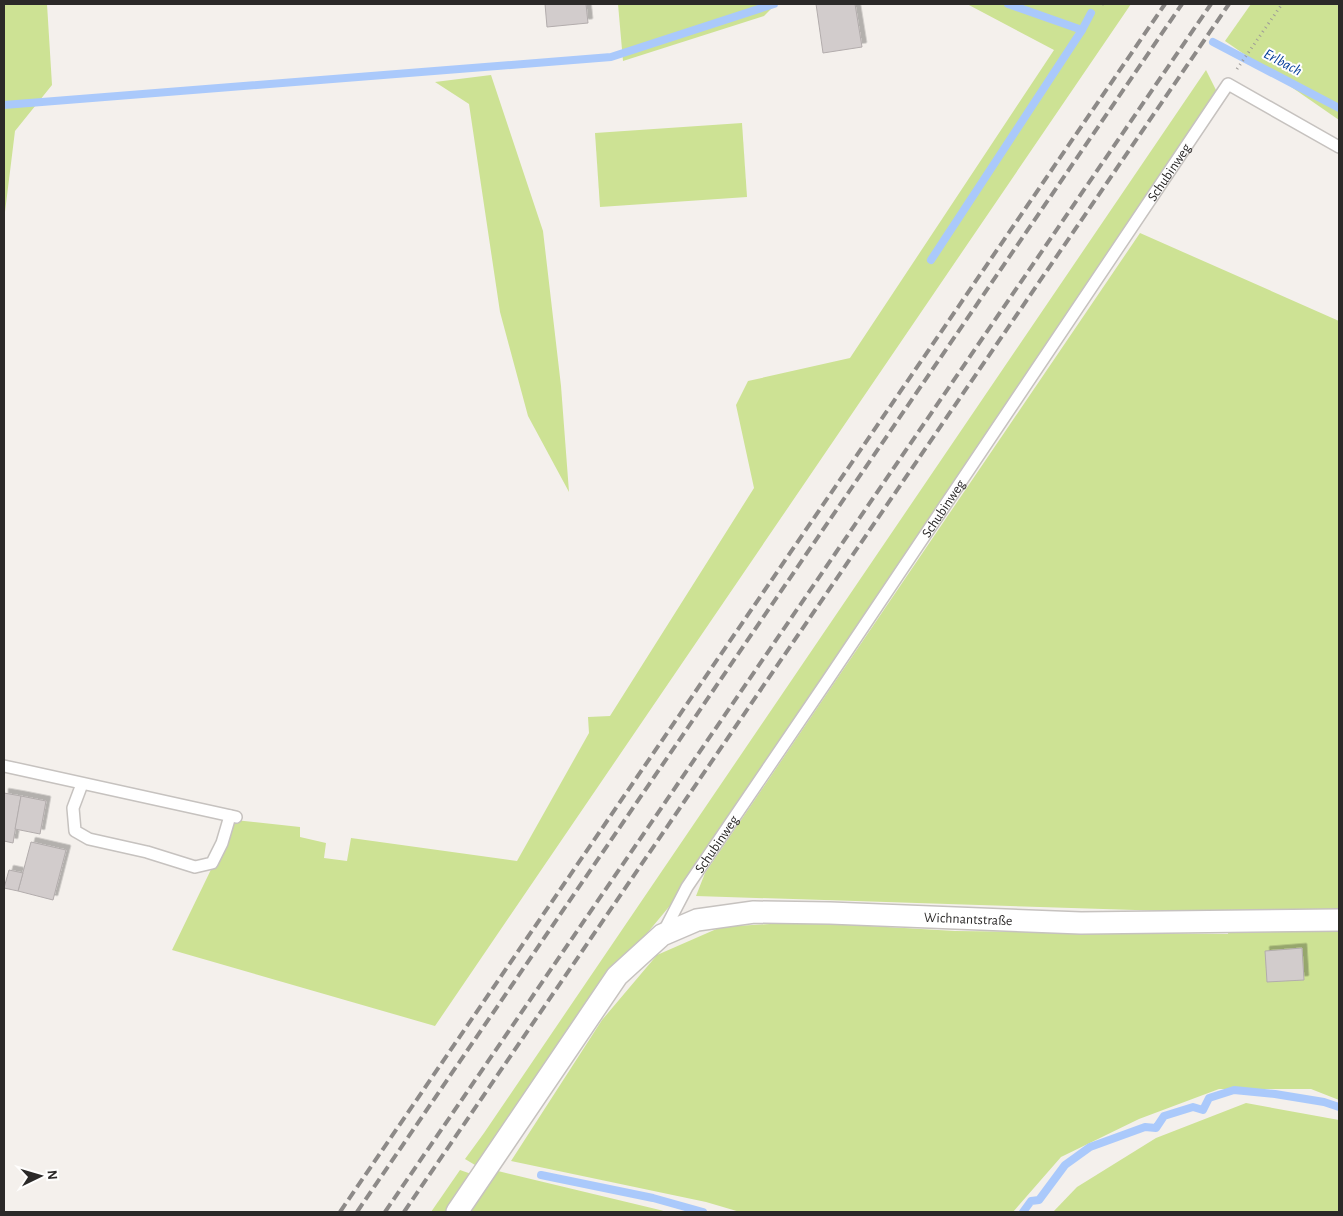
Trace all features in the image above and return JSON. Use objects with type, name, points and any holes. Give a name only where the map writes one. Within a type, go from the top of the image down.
[{"type":"street","name":"Wichnantstraße","points":[[457,1212],[617,976],[662,935],[696,920],[754,912],[830,913],[1081,923],[1339,920]]},
{"type":"lane","name":"Schubinweg","points":[[662,935],[687,886],[833,673],[1228,84],[1339,147]]},
{"type":"lane","points":[[4,766],[233,817],[212,863],[194,867],[147,852],[89,840],[75,831],[73,808],[82,784]]},
{"type":"path","points":[[1103,4],[1107,6]]},
{"type":"path","points":[[1236,70],[1282,4]]},
{"type":"green space","points":[[4,4],[47,4],[52,85],[15,131],[4,220]]},
{"type":"green space","points":[[618,4],[776,4],[764,16],[623,61]]},
{"type":"green space","points":[[967,4],[1131,4],[435,1026],[172,950],[235,820],[300,827],[300,837],[326,843],[324,858],[347,861],[351,838],[517,861],[589,733],[588,717],[610,716],[754,488],[736,405],[748,381],[850,358],[1054,50]]},
{"type":"green space","points":[[1251,4],[1339,4],[1339,120],[1225,41]]},
{"type":"green space","points":[[1206,70],[1217,92],[673,902],[614,973],[480,1168],[465,1159],[484,1133]]},
{"type":"green space","points":[[491,75],[543,231],[561,386],[569,492],[528,416],[500,312],[469,104],[435,82]]},
{"type":"green space","points":[[742,123],[747,197],[600,207],[595,133]]},
{"type":"green space","points":[[1140,233],[1339,321],[1339,1100],[1311,1089],[1219,1089],[1139,1119],[1061,1157],[1013,1212],[740,1212],[706,1202],[511,1161],[602,1020],[657,955],[721,927],[802,922],[955,931],[1228,934],[1230,913],[696,896],[705,873]]},
{"type":"green space","points":[[1246,1103],[1339,1120],[1339,1212],[1053,1212],[1077,1187],[1156,1138]]},
{"type":"green space","points":[[460,1170],[477,1176],[452,1212],[431,1212]]},
{"type":"green space","points":[[498,1171],[660,1210],[667,1212],[470,1212]]},
{"type":"building","points":[[545,4],[586,4],[588,23],[547,27]]},
{"type":"building","points":[[816,4],[855,4],[862,47],[823,53]]},
{"type":"building","points":[[4,793],[21,796],[13,843],[4,841]]},
{"type":"building","points":[[21,796],[46,801],[40,834],[15,829]]},
{"type":"building","points":[[31,842],[66,850],[53,900],[18,891]]},
{"type":"building","points":[[9,870],[23,873],[18,891],[4,888]]},
{"type":"building","points":[[1302,948],[1304,980],[1267,982],[1265,951]]},
{"type":"waterway","points":[[4,105],[611,57],[774,4]]},
{"type":"waterway","points":[[1008,4],[1082,30],[1091,13]]},
{"type":"waterway","points":[[931,260],[1082,30]]},
{"type":"waterway","name":"Erlbach","points":[[1213,42],[1339,108]]},
{"type":"waterway","points":[[1023,1212],[1031,1201],[1039,1200],[1065,1165],[1090,1147],[1145,1127],[1156,1128],[1164,1116],[1193,1107],[1203,1110],[1209,1098],[1234,1090],[1275,1094],[1324,1102],[1339,1107]]},
{"type":"waterway","points":[[541,1175],[653,1198],[703,1212]]},
{"type":"railway","points":[[340,1212],[1165,4]]},
{"type":"railway","points":[[357,1212],[1182,4]]},
{"type":"railway","points":[[385,1212],[1211,4]]},
{"type":"railway","points":[[404,1212],[1229,4]]}]
